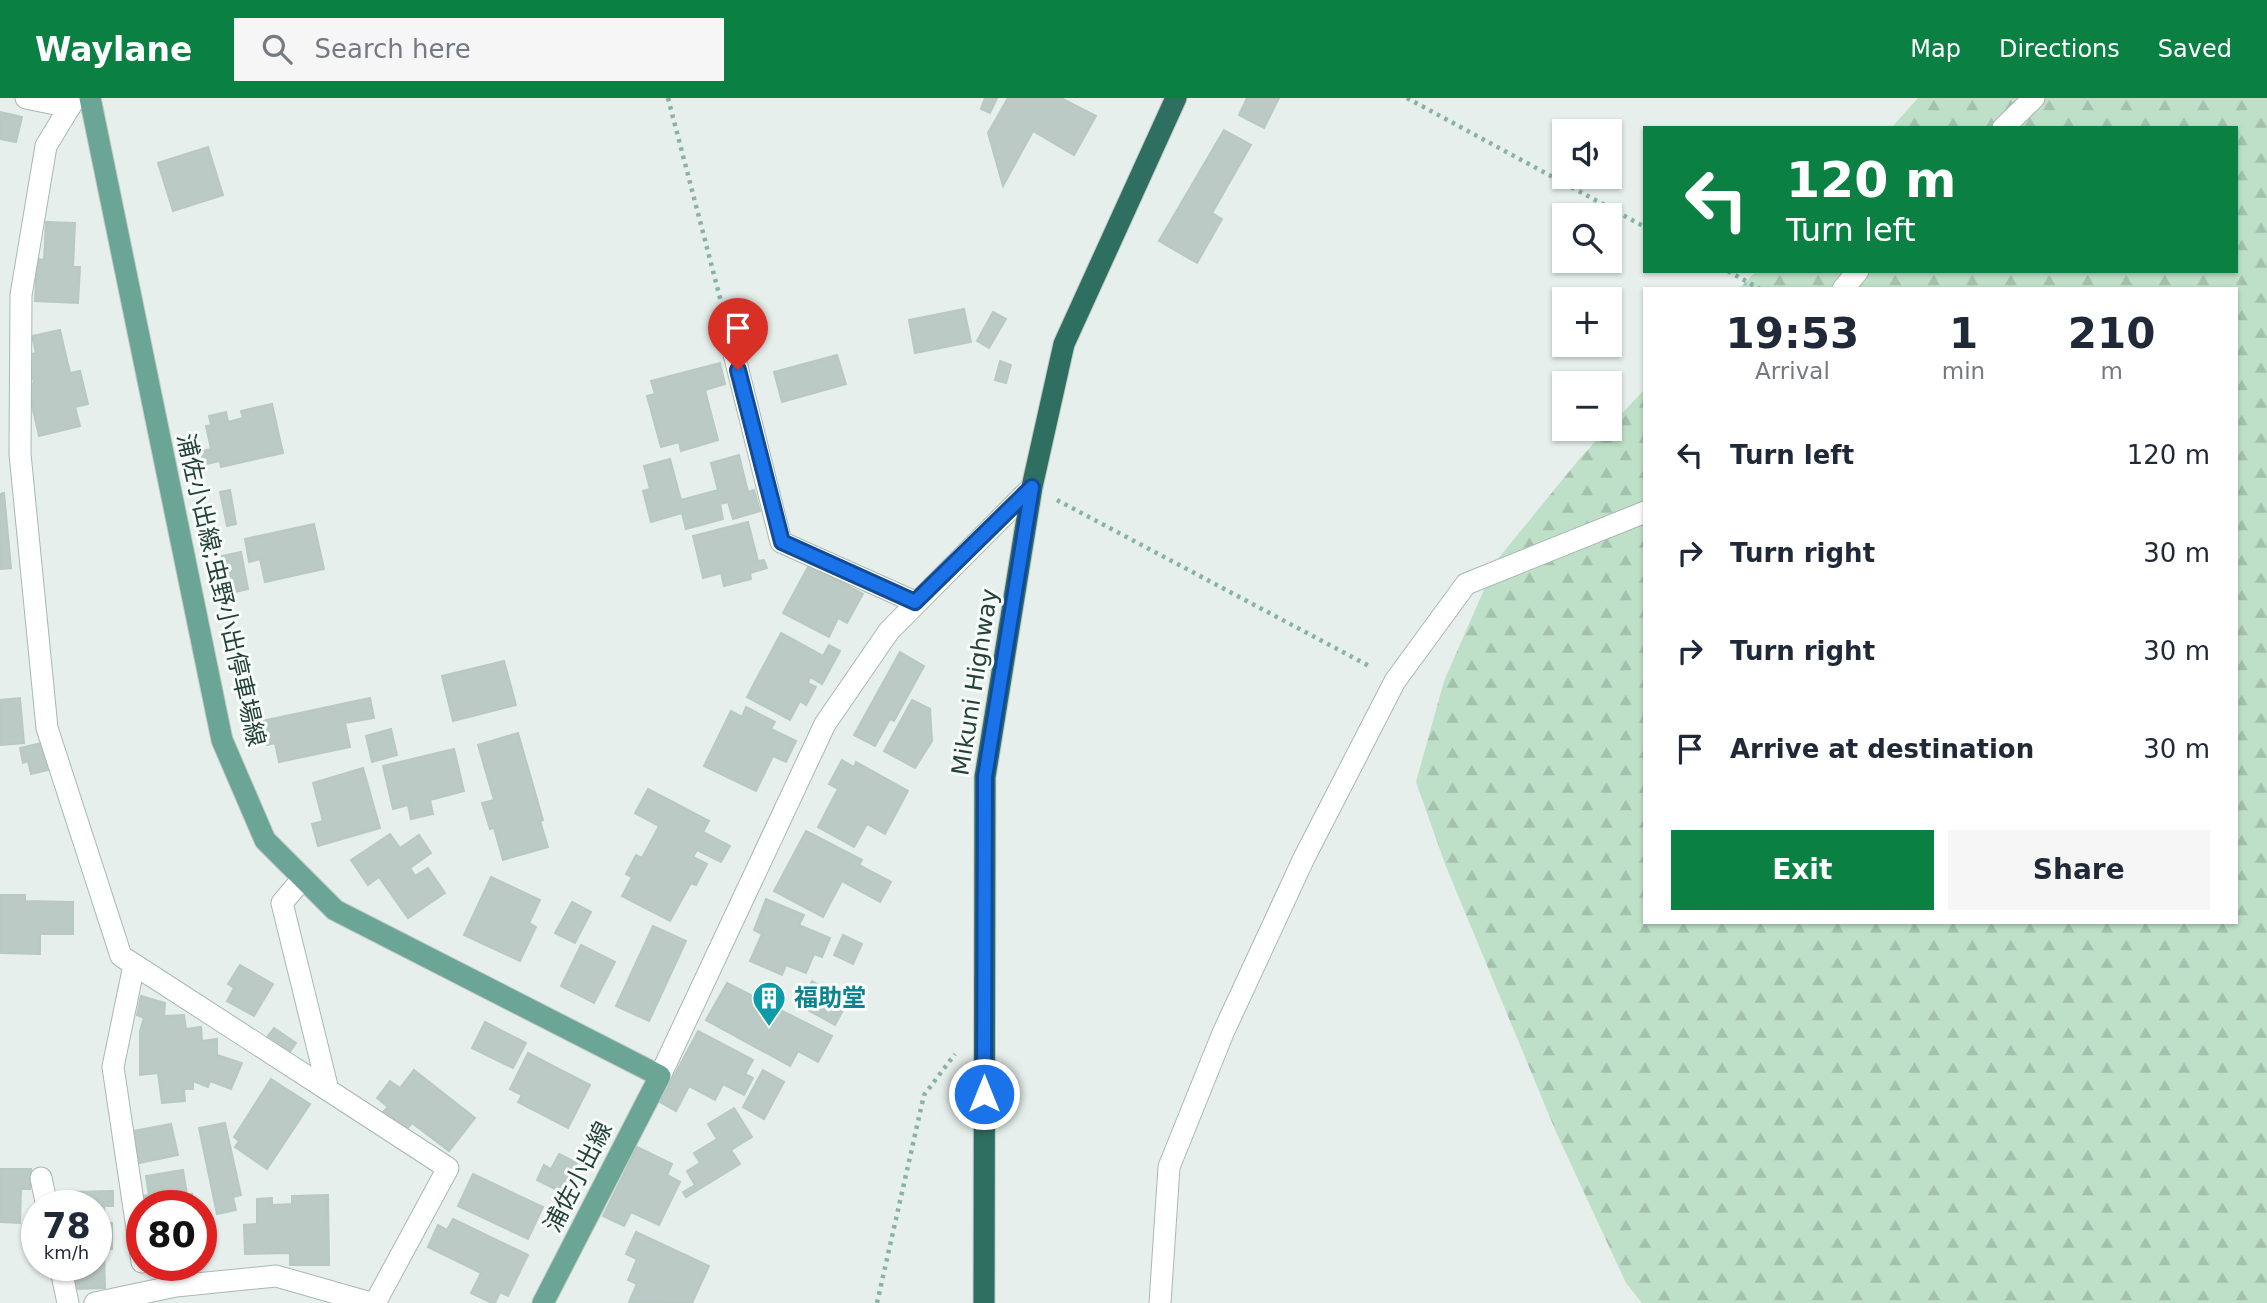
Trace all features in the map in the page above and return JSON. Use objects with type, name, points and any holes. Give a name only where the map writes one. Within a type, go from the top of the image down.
[{"type":"highway","name":"Mikuni Highway","points":[[984,1303],[985,777],[1032,487],[1064,344],[1176,98]]},
{"type":"main road","name":"浦佐小出線;虫野小出停車場線","points":[[90,98],[222,740],[265,841],[335,910],[660,1076]]},
{"type":"main road","name":"浦佐小出線","points":[[543,1303],[660,1076]]},
{"type":"street","points":[[26,98],[73,102],[46,146],[22,295],[20,454],[47,728],[121,956],[448,1168],[373,1303],[276,1276],[176,1286],[95,1303]]},
{"type":"street","points":[[2005,126],[2034,98]]},
{"type":"street","points":[[1845,287],[1856,273]]},
{"type":"street","points":[[732,346],[782,542],[915,602]]},
{"type":"street","points":[[660,1076],[825,724],[889,631],[1032,487]]},
{"type":"street","points":[[1160,1303],[1169,1167],[1223,1033],[1304,858],[1395,681],[1466,584],[1643,513]]},
{"type":"street","points":[[303,878],[282,903],[328,1090]]},
{"type":"street","points":[[131,1190],[113,1067],[134,965]]},
{"type":"street","points":[[41,1178],[44,1190]]},
{"type":"street","points":[[63,1281],[68,1303]]},
{"type":"street","points":[[144,1281],[146,1292]]},
{"type":"path","points":[[668,98],[732,346]]},
{"type":"path","points":[[1407,98],[1643,226]]},
{"type":"path","points":[[1732,273],[1756,287]]},
{"type":"path","points":[[1032,487],[1395,681]]},
{"type":"path","points":[[877,1303],[924,1095],[984,1015]]},
{"type":"green space","points":[[1918,98],[2267,98],[2267,1303],[1642,1303],[1626,1283],[1556,1132],[1445,864],[1416,782],[1444,681],[1497,560],[1596,441],[1622,441],[1622,413],[1643,391],[1643,924],[2238,924],[2238,287],[1741,287],[1754,273],[2238,273],[2238,126],[1893,126]]},
{"type":"building","points":[[985,98],[997,98],[990,113],[981,109]]},
{"type":"building","points":[[1008,98],[1061,98],[1096,116],[1074,155],[1033,131],[1003,186],[988,133]]},
{"type":"building","points":[[1247,98],[1279,98],[1264,128],[1239,115]]},
{"type":"building","points":[[0,112],[22,117],[16,142],[0,139]]},
{"type":"building","points":[[1224,130],[1251,145],[1212,213],[1222,219],[1197,263],[1159,241]]},
{"type":"building","points":[[208,147],[223,195],[173,211],[158,163]]},
{"type":"building","points":[[46,222],[75,223],[73,267],[80,267],[78,303],[35,301],[37,259],[44,260]]},
{"type":"building","points":[[964,309],[971,342],[915,353],[909,320]]},
{"type":"building","points":[[993,312],[1006,319],[989,348],[977,341]]},
{"type":"building","points":[[60,330],[70,373],[80,371],[88,404],[75,407],[80,426],[39,436],[27,384],[34,383],[27,355],[36,353],[32,336]]},
{"type":"building","points":[[837,355],[846,384],[782,402],[774,372]]},
{"type":"building","points":[[1000,361],[1011,365],[1006,383],[995,380]]},
{"type":"building","points":[[720,363],[725,384],[705,390],[718,440],[681,451],[679,442],[661,447],[647,396],[655,394],[651,381]]},
{"type":"building","points":[[272,404],[283,453],[221,467],[220,461],[196,466],[193,453],[211,449],[206,426],[211,425],[209,416],[226,412],[228,422],[243,418],[241,411]]},
{"type":"building","points":[[739,455],[748,492],[754,490],[760,511],[733,519],[728,502],[720,504],[723,519],[686,529],[682,513],[651,522],[643,491],[650,489],[644,466],[670,459],[681,500],[718,490],[711,463]]},
{"type":"building","points":[[230,490],[236,524],[227,526],[220,492]]},
{"type":"building","points":[[4,493],[11,568],[0,569],[0,494]]},
{"type":"building","points":[[748,522],[758,561],[764,560],[767,568],[750,573],[751,579],[724,586],[721,573],[703,578],[693,536]]},
{"type":"building","points":[[314,524],[324,569],[265,582],[260,559],[249,562],[245,539]]},
{"type":"building","points":[[241,552],[248,589],[230,593],[222,556]]},
{"type":"building","points":[[809,565],[863,594],[847,623],[838,618],[829,637],[783,613]]},
{"type":"building","points":[[781,633],[823,656],[829,645],[840,651],[822,684],[810,677],[808,683],[816,687],[806,705],[800,701],[790,720],[747,697]]},
{"type":"building","points":[[900,652],[924,666],[894,721],[890,719],[875,746],[854,735]]},
{"type":"building","points":[[504,661],[516,705],[453,721],[442,676]]},
{"type":"building","points":[[20,698],[24,743],[0,745],[0,700]]},
{"type":"building","points":[[370,698],[374,718],[345,723],[350,747],[279,762],[275,743],[267,745],[262,721]]},
{"type":"building","points":[[912,700],[930,709],[932,741],[915,768],[884,751]]},
{"type":"building","points":[[746,707],[775,722],[771,729],[796,741],[786,762],[773,756],[756,791],[704,766],[731,711],[742,717]]},
{"type":"building","points":[[391,729],[397,755],[372,762],[366,736]]},
{"type":"building","points":[[518,733],[548,847],[503,860],[494,828],[490,829],[482,803],[494,800],[478,745]]},
{"type":"building","points":[[46,742],[52,769],[31,774],[28,761],[23,763],[20,748]]},
{"type":"building","points":[[454,749],[464,791],[430,800],[433,814],[411,819],[408,805],[393,809],[383,766]]},
{"type":"building","points":[[842,760],[854,767],[856,762],[908,791],[885,834],[867,824],[854,847],[818,827],[838,789],[829,784]]},
{"type":"building","points":[[363,768],[380,828],[318,846],[312,824],[323,821],[313,783]]},
{"type":"building","points":[[648,789],[709,821],[703,832],[730,846],[721,862],[697,850],[693,857],[707,864],[696,885],[691,883],[670,921],[622,896],[632,877],[626,874],[636,855],[642,858],[659,826],[635,813]]},
{"type":"building","points":[[806,831],[862,860],[859,865],[891,882],[880,902],[842,881],[823,917],[774,891]]},
{"type":"building","points":[[390,834],[400,848],[419,835],[431,853],[410,868],[415,876],[428,868],[445,893],[408,918],[379,877],[368,885],[351,860]]},
{"type":"building","points":[[491,877],[540,900],[529,923],[536,927],[520,961],[464,935]]},
{"type":"building","points":[[0,895],[25,895],[25,901],[73,902],[73,934],[40,934],[40,954],[0,953]]},
{"type":"building","points":[[766,899],[804,915],[799,925],[830,938],[822,957],[814,954],[806,973],[786,965],[782,975],[750,961],[762,934],[754,930]]},
{"type":"building","points":[[572,902],[591,912],[575,943],[555,933]]},
{"type":"building","points":[[653,926],[686,941],[649,1021],[616,1006]]},
{"type":"building","points":[[843,935],[862,944],[853,964],[834,955]]},
{"type":"building","points":[[581,945],[615,962],[594,1003],[561,986]]},
{"type":"building","points":[[240,965],[273,984],[254,1016],[227,1001],[234,988],[228,984]]},
{"type":"building","points":[[812,981],[848,1001],[835,1025],[799,1005]]},
{"type":"building","name":"福助堂","points":[[727,983],[832,1036],[818,1062],[798,1051],[790,1066],[706,1020]]},
{"type":"building","points":[[141,996],[165,1003],[164,1016],[184,1015],[186,1029],[201,1027],[202,1041],[217,1039],[217,1055],[242,1063],[231,1089],[210,1081],[208,1087],[193,1081],[193,1089],[184,1089],[185,1101],[162,1103],[158,1073],[140,1075],[140,1031],[144,1018],[137,1015]]},
{"type":"building","points":[[485,1022],[526,1043],[513,1068],[472,1048]]},
{"type":"building","points":[[274,1028],[296,1043],[284,1060],[262,1044]]},
{"type":"building","points":[[698,1031],[753,1060],[745,1074],[753,1078],[744,1095],[723,1084],[715,1100],[689,1086],[676,1111],[660,1102]]},
{"type":"building","points":[[528,1053],[590,1085],[568,1128],[518,1102],[522,1095],[510,1089]]},
{"type":"building","points":[[414,1070],[475,1118],[449,1151],[412,1123],[405,1131],[382,1113],[388,1107],[377,1098],[390,1081],[400,1088]]},
{"type":"building","points":[[763,1070],[784,1082],[764,1119],[743,1107]]},
{"type":"building","points":[[271,1079],[310,1104],[267,1169],[235,1147],[239,1141],[234,1137]]},
{"type":"building","points":[[734,1108],[752,1137],[731,1150],[740,1164],[686,1197],[683,1192],[695,1185],[687,1171],[700,1163],[694,1153],[717,1139],[708,1124]]},
{"type":"building","points":[[225,1123],[241,1195],[233,1197],[236,1210],[217,1214],[217,1190],[212,1190],[199,1128]]},
{"type":"building","points":[[171,1124],[178,1155],[139,1163],[133,1131]]},
{"type":"building","points":[[637,1147],[672,1164],[667,1175],[680,1182],[659,1225],[631,1212],[624,1226],[603,1216]]},
{"type":"building","points":[[559,1154],[577,1163],[563,1193],[537,1180],[544,1165],[551,1169]]},
{"type":"building","points":[[0,1169],[31,1169],[30,1189],[21,1189],[20,1223],[0,1222]]},
{"type":"building","points":[[183,1170],[186,1190],[148,1190],[146,1176]]},
{"type":"building","points":[[473,1174],[543,1207],[528,1239],[458,1206]]},
{"type":"building","points":[[328,1195],[329,1265],[290,1265],[290,1253],[245,1254],[244,1225],[257,1224],[257,1199],[272,1198],[272,1205],[292,1204],[292,1196]]},
{"type":"building","points":[[453,1219],[528,1255],[508,1296],[500,1292],[495,1303],[492,1303],[471,1293],[481,1273],[428,1247],[438,1225],[447,1230]]},
{"type":"building","points":[[636,1232],[709,1266],[692,1303],[629,1302],[637,1284],[628,1280],[637,1259],[626,1254]]},
{"type":"building","points":[[72,1281],[105,1281],[105,1288],[72,1289]]},
{"type":"place","name":"福助堂","points":[[769,1028]]},
{"type":"route","points":[[738,370],[782,542],[915,602],[1032,487],[985,777],[984,1094]]}]
